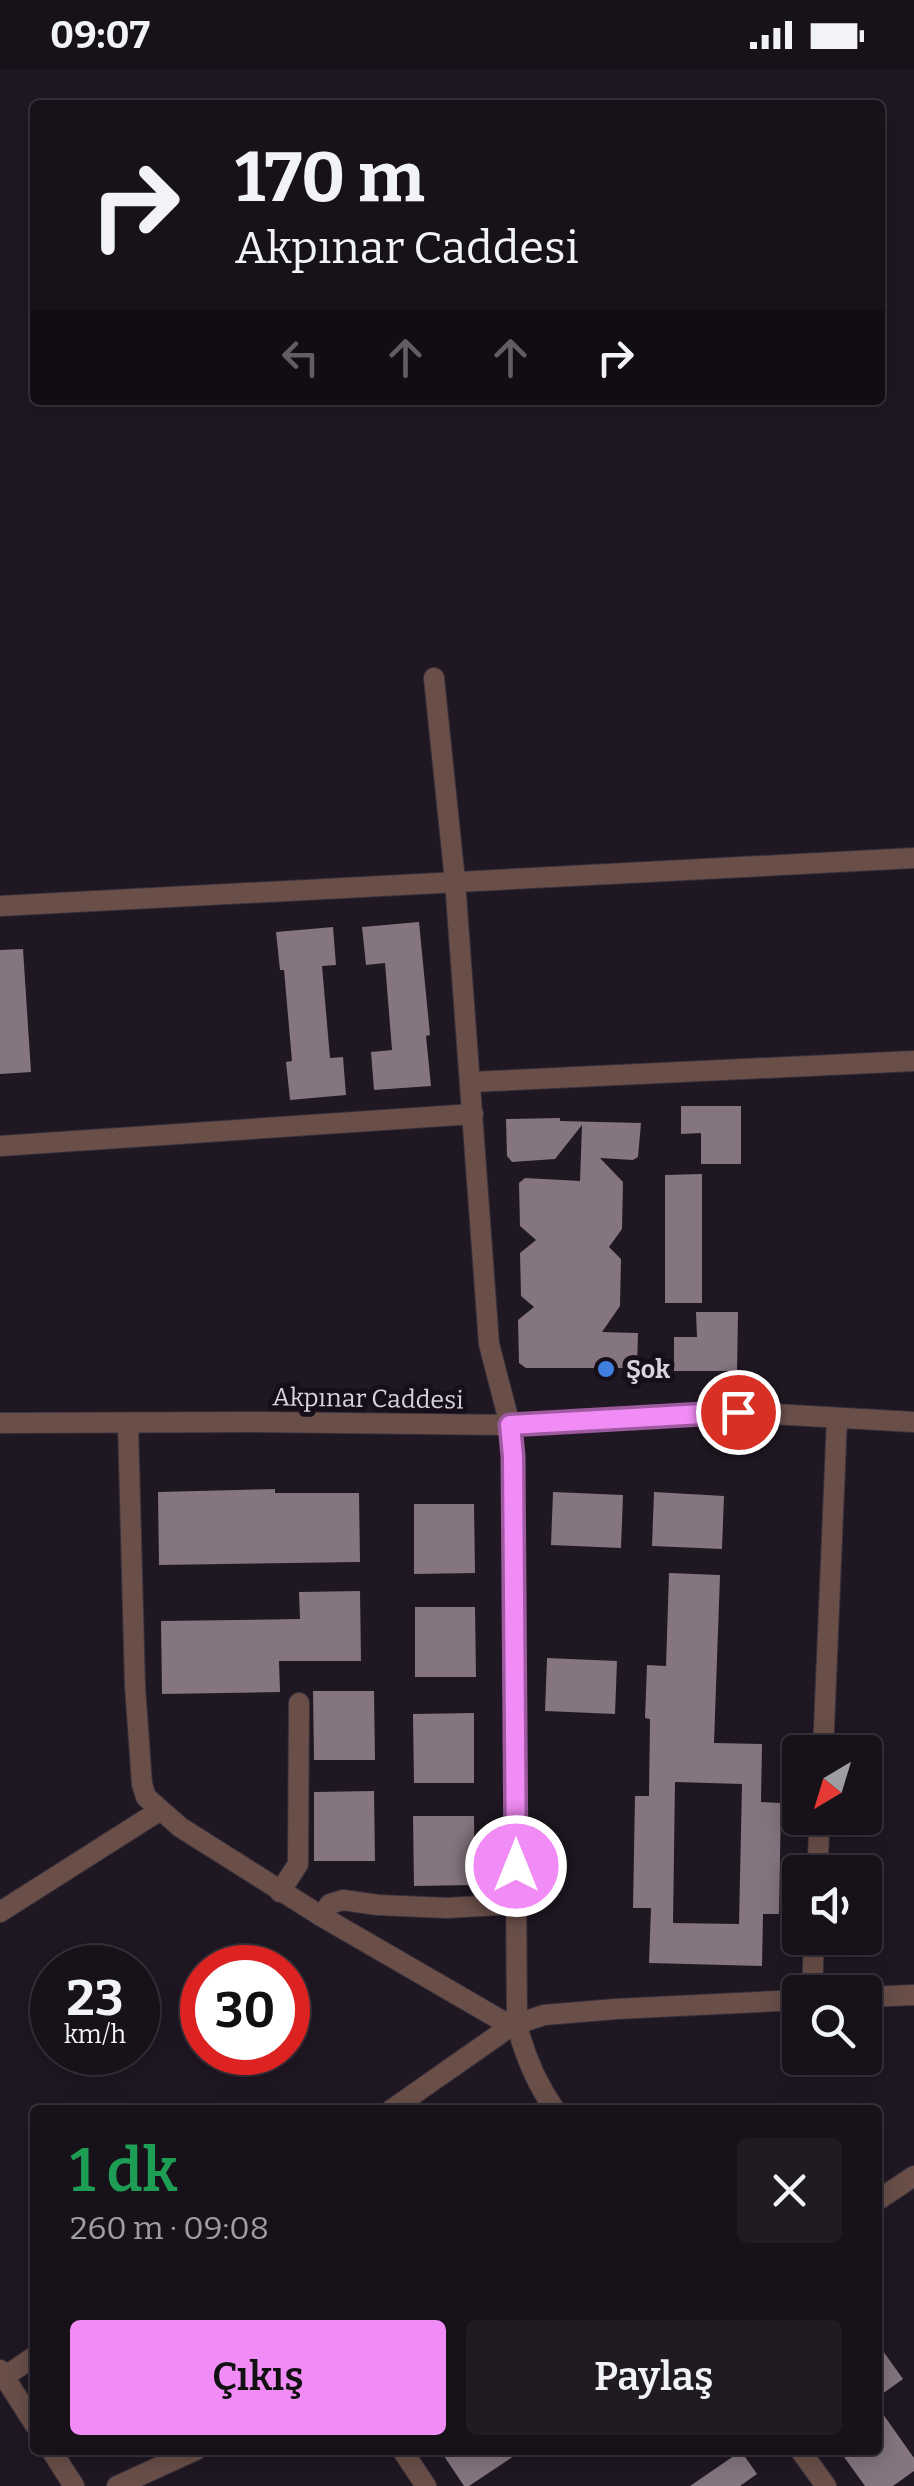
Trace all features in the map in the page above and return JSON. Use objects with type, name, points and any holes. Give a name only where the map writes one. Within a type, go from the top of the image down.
[{"type":"street","points":[[434,678],[455,881],[489,1344],[510,1425],[514,1474],[514,2025],[537,2084],[552,2105]]},
{"type":"street","points":[[0,906],[914,858]]},
{"type":"street","points":[[471,1082],[914,1061]]},
{"type":"street","points":[[0,1146],[474,1114]]},
{"type":"street","name":"Akpınar Caddesi","points":[[0,1423],[510,1425],[738,1412],[914,1422]]},
{"type":"street","points":[[823,1735],[837,1418]]},
{"type":"street","points":[[128,1423],[134,1686],[146,1797],[180,1827],[280,1892],[514,2025]]},
{"type":"street","points":[[280,1892],[298,1864],[299,1703]]},
{"type":"street","points":[[0,1912],[159,1811]]},
{"type":"street","points":[[320,1916],[330,1904],[343,1900],[447,1908],[516,1904]]},
{"type":"street","points":[[882,1997],[914,1995]]},
{"type":"street","points":[[421,2102],[514,2025],[544,2016],[616,2008],[782,2001]]},
{"type":"street","points":[[882,2197],[914,2176]]},
{"type":"street","points":[[30,2360],[3,2380],[30,2418]]},
{"type":"street","points":[[54,2455],[74,2486]]},
{"type":"street","points":[[117,2486],[185,2455]]},
{"type":"street","points":[[405,2455],[426,2486]]},
{"type":"street","points":[[804,2455],[826,2486]]},
{"type":"building","points":[[419,922],[431,1086],[374,1090],[371,1052],[392,1050],[385,963],[366,965],[362,927]]},
{"type":"building","points":[[333,927],[336,965],[322,966],[330,1058],[343,1057],[346,1095],[290,1100],[286,1062],[292,1061],[284,970],[280,970],[276,932]]},
{"type":"building","points":[[23,949],[31,1072],[0,1074],[0,950]]},
{"type":"building","points":[[681,1106],[741,1106],[741,1164],[701,1164],[701,1133],[681,1134]]},
{"type":"building","points":[[506,1119],[641,1123],[638,1157],[600,1158],[623,1182],[622,1229],[609,1247],[621,1259],[620,1306],[602,1332],[638,1333],[637,1368],[526,1368],[519,1363],[518,1320],[534,1307],[521,1296],[520,1253],[536,1240],[520,1226],[519,1183],[525,1178],[580,1181],[582,1125],[555,1159],[512,1162],[507,1156]]},
{"type":"building","points":[[702,1174],[702,1303],[665,1303],[665,1175]]},
{"type":"building","points":[[696,1312],[738,1312],[737,1371],[674,1371],[674,1337],[697,1337]]},
{"type":"building","points":[[275,1489],[275,1493],[359,1493],[360,1562],[159,1565],[158,1492]]},
{"type":"building","points":[[553,1492],[623,1495],[621,1548],[551,1545]]},
{"type":"building","points":[[654,1492],[724,1496],[722,1549],[652,1546]]},
{"type":"building","points":[[414,1504],[474,1504],[475,1573],[414,1574]]},
{"type":"building","points":[[669,1573],[720,1575],[714,1743],[762,1744],[761,1802],[781,1803],[779,1914],[763,1914],[762,1966],[649,1963],[651,1908],[633,1908],[635,1796],[649,1796],[647,1665],[666,1666]],"holes":[[[675,1782],[742,1784],[739,1924],[673,1923]]]},
{"type":"building","points":[[360,1591],[361,1661],[279,1661],[280,1692],[162,1694],[161,1621],[300,1619],[299,1592]]},
{"type":"building","points":[[415,1607],[475,1607],[476,1677],[415,1677]]},
{"type":"building","points":[[547,1658],[617,1661],[615,1714],[545,1711]]},
{"type":"building","points":[[313,1691],[374,1691],[375,1760],[314,1760]]},
{"type":"building","points":[[474,1713],[474,1783],[414,1783],[413,1714]]},
{"type":"building","points":[[374,1791],[375,1861],[314,1861],[314,1792]]},
{"type":"building","points":[[413,1816],[474,1816],[475,1885],[414,1886]]},
{"type":"building","points":[[882,2350],[903,2379],[882,2394]]},
{"type":"building","points":[[882,2413],[914,2458],[914,2471],[893,2486],[865,2486],[843,2455],[882,2455]]},
{"type":"building","points":[[443,2455],[516,2455],[469,2486],[464,2486]]},
{"type":"building","points":[[735,2455],[744,2455],[757,2474],[740,2486],[690,2486]]},
{"type":"place","name":"Şok","points":[[606,1369]]},
{"type":"route","points":[[516,1866],[510,1425],[738,1412]]}]
